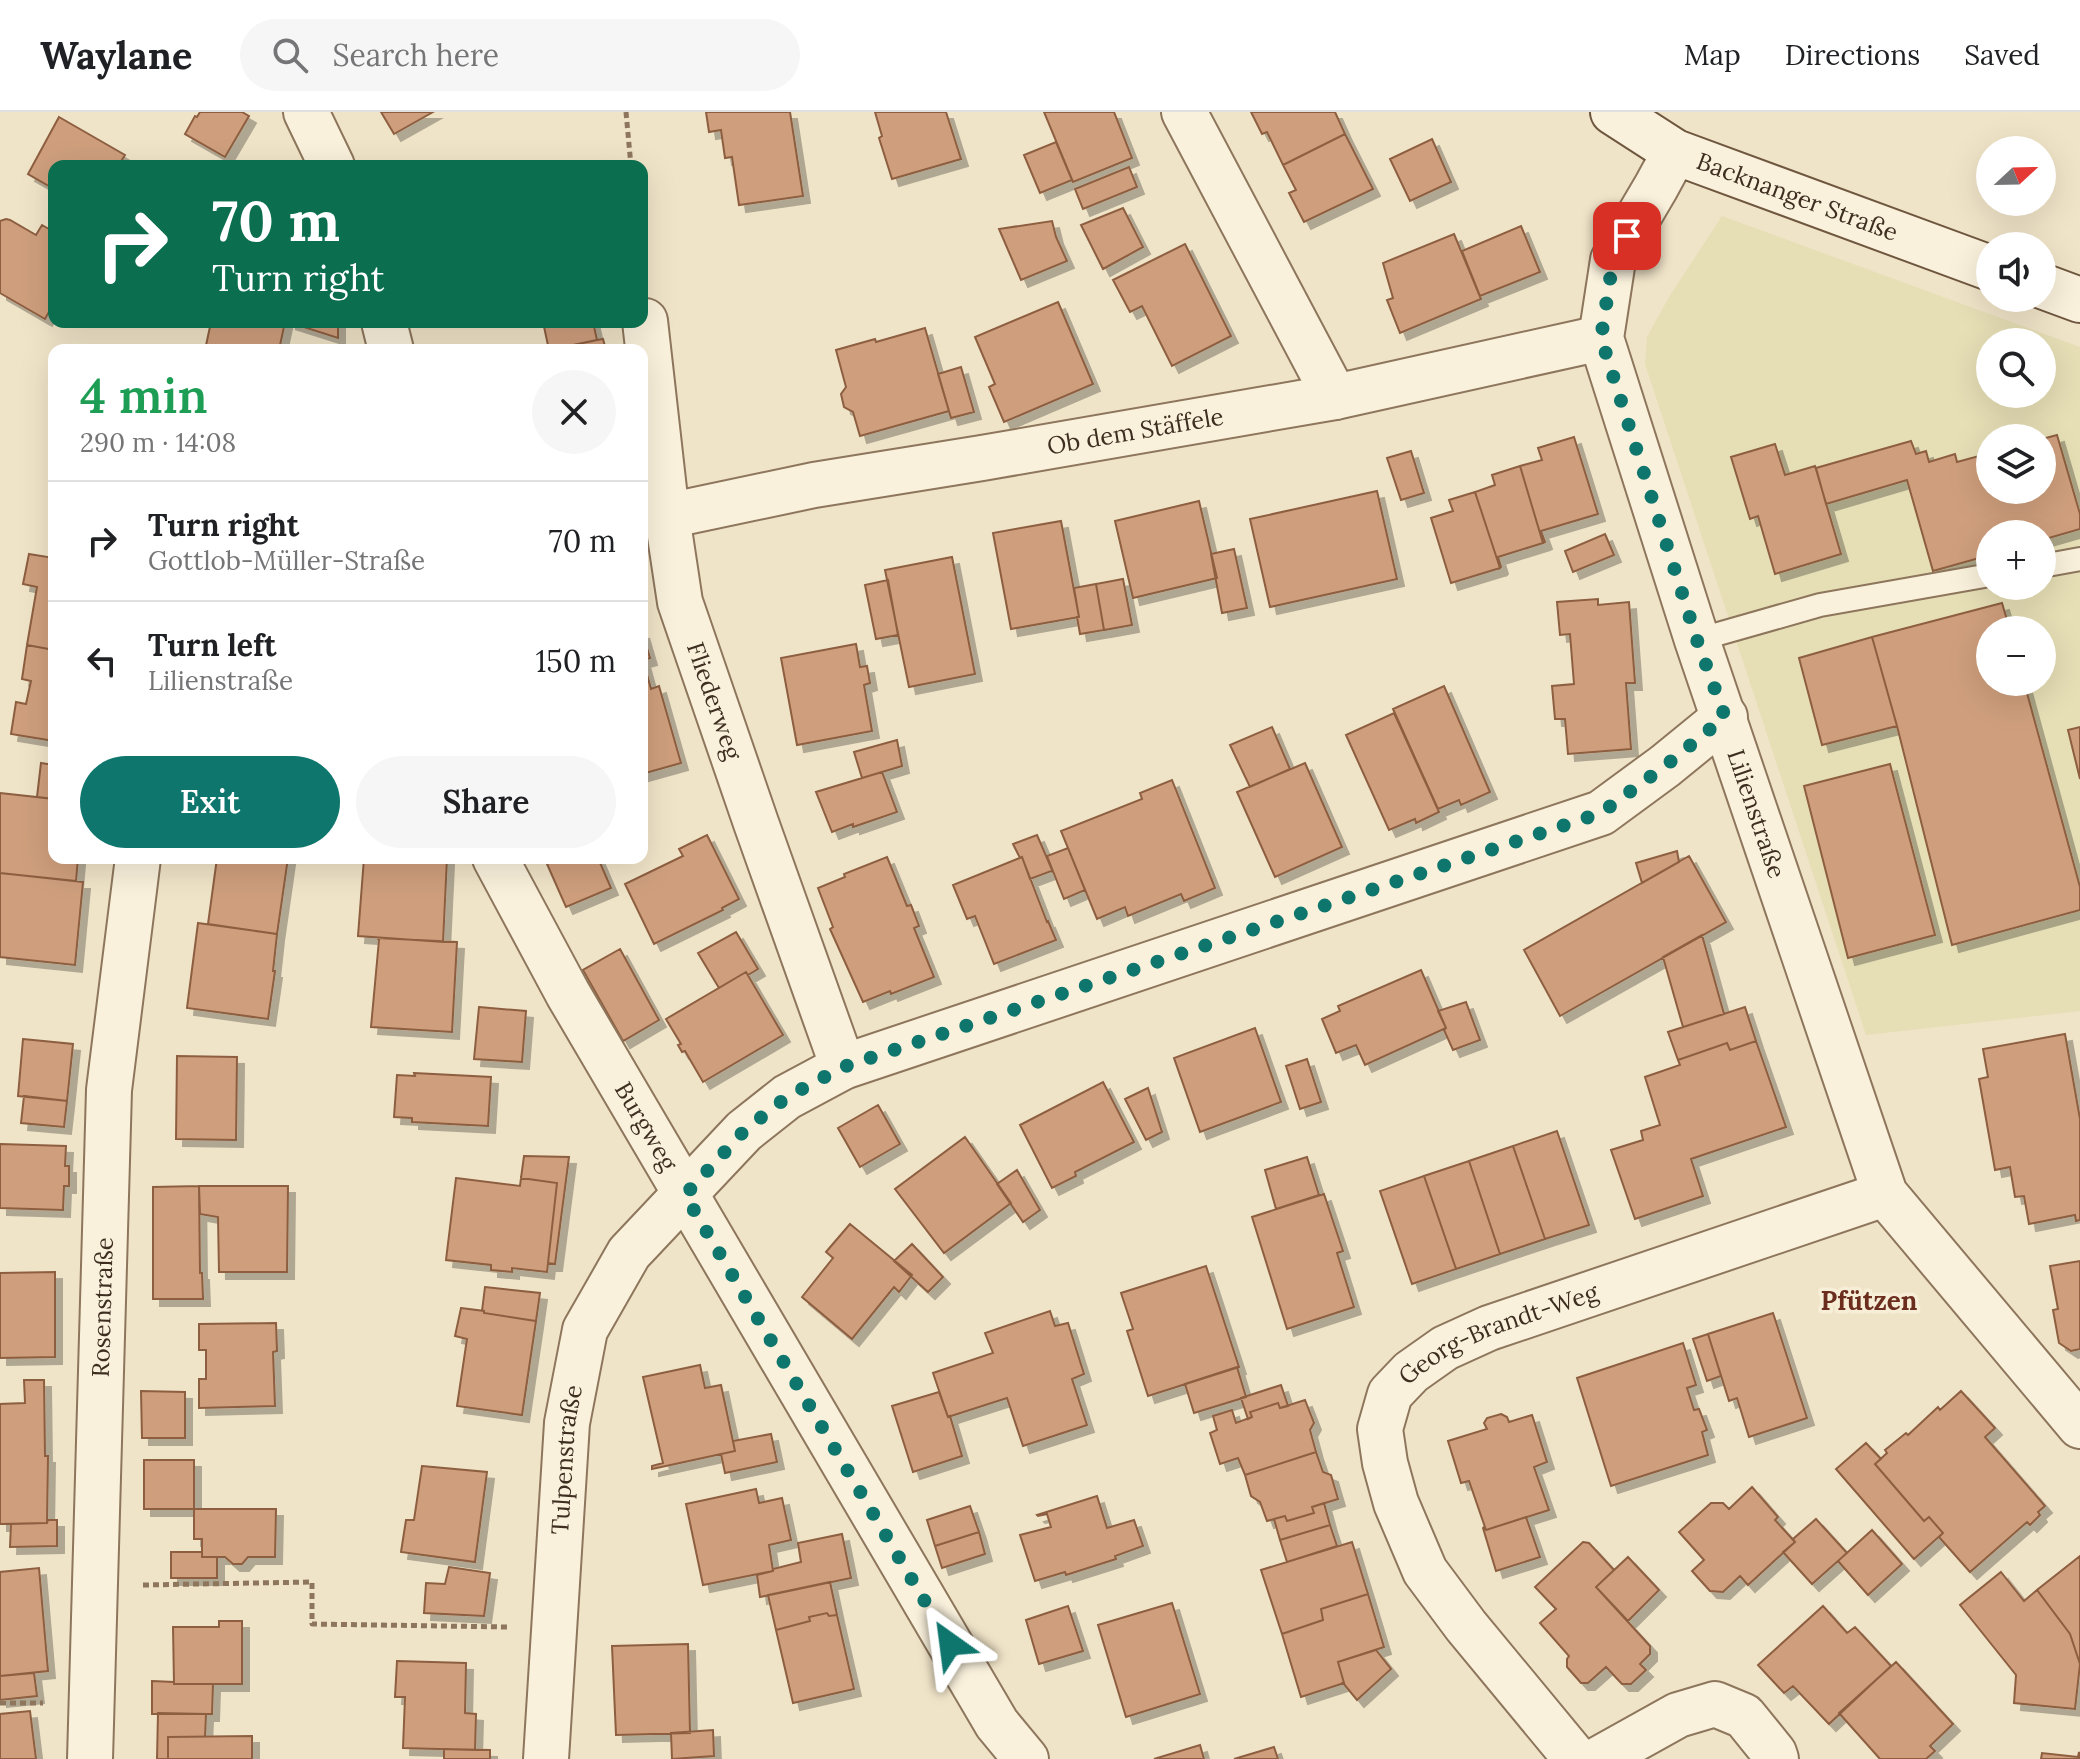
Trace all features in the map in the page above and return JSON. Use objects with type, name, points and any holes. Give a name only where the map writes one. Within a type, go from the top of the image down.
[{"type":"street","points":[[306,112],[329,160]]},
{"type":"street","points":[[1184,112],[1335,397]]},
{"type":"street","name":"Backnanger Straße","points":[[1613,112],[1675,152],[1976,263]]},
{"type":"street","name":"Lilienstraße","points":[[1675,152],[1613,260],[1601,338],[1697,640],[1885,1194],[2080,1426]]},
{"type":"street","points":[[2056,291],[2080,300]]},
{"type":"street","name":"Ob dem Stäffele","points":[[667,516],[814,485],[1335,397],[1601,338]]},
{"type":"street","name":"Fliederweg","points":[[648,348],[680,602],[843,1067]]},
{"type":"street","name":"Tulpenstraße","points":[[546,1759],[567,1423],[585,1330],[629,1253],[744,1131],[787,1097],[843,1067],[1601,813],[1725,717]]},
{"type":"street","name":"Rosenstraße","points":[[90,1759],[109,1090],[137,864]]},
{"type":"street","name":"Burgweg","points":[[498,864],[568,994],[685,1195],[992,1741],[1026,1759]]},
{"type":"street","name":"Georg-Brandt-Weg","points":[[1576,1759],[1466,1626],[1425,1571],[1396,1503],[1385,1463],[1380,1429],[1390,1394],[1411,1372],[1445,1348],[1489,1328],[1885,1194]]},
{"type":"street","points":[[1599,1759],[1678,1715],[1715,1704],[1744,1716],[1776,1759]]},
{"type":"lane","points":[[2056,563],[2080,559]]},
{"type":"lane","points":[[1697,640],[1820,605],[1976,577]]},
{"type":"path","points":[[626,112],[630,160]]},
{"type":"path","points":[[172,1585],[312,1582],[312,1624],[553,1627]]},
{"type":"shaded area","points":[[1722,216],[1976,309],[1976,312],[1984,312],[2028,328],[1976,328],[1976,408],[2056,408],[2056,338],[2080,347],[2080,1011],[1866,1035],[1645,364],[1647,337]]},
{"type":"building","points":[[200,112],[242,112],[249,116],[225,157],[185,134]]},
{"type":"building","points":[[381,112],[433,112],[394,134]]},
{"type":"building","points":[[706,112],[790,112],[803,196],[739,205],[732,157],[725,158],[721,130],[709,132]]},
{"type":"building","points":[[875,112],[946,112],[961,159],[892,179],[879,138],[882,136]]},
{"type":"building","points":[[1044,112],[1114,112],[1132,158],[1073,182]]},
{"type":"building","points":[[1251,112],[1335,112],[1345,134],[1283,165],[1267,132],[1262,134]]},
{"type":"building","points":[[59,117],[125,155],[122,160],[48,160],[48,186],[28,174]]},
{"type":"building","points":[[1345,134],[1373,189],[1304,222],[1289,193],[1296,190],[1283,165]]},
{"type":"building","points":[[1432,139],[1451,182],[1410,201],[1390,159]]},
{"type":"building","points":[[1056,142],[1072,180],[1040,193],[1024,155]]},
{"type":"building","points":[[1129,167],[1137,187],[1083,209],[1075,189]]},
{"type":"building","points":[[1123,208],[1143,247],[1103,269],[1081,225]]},
{"type":"building","points":[[10,220],[36,235],[42,225],[48,228],[48,314],[45,319],[0,293],[0,221]]},
{"type":"building","points":[[1052,221],[1067,261],[1021,280],[999,229]]},
{"type":"building","points":[[1521,226],[1540,272],[1480,296],[1462,251]]},
{"type":"building","points":[[1454,234],[1481,299],[1400,333],[1387,300],[1393,298],[1383,263]]},
{"type":"building","points":[[1185,244],[1231,336],[1172,366],[1142,306],[1130,312],[1113,280]]},
{"type":"building","points":[[1058,302],[1093,384],[1004,422],[989,387],[995,384],[975,337]]},
{"type":"building","points":[[210,328],[284,328],[280,344],[206,344]]},
{"type":"building","points":[[307,328],[338,328],[338,338]]},
{"type":"building","points":[[544,328],[594,328],[597,340],[578,344],[548,344]]},
{"type":"building","points":[[925,328],[949,411],[860,436],[853,412],[844,407],[841,394],[846,387],[836,350]]},
{"type":"building","points":[[603,339],[604,344],[578,344]]},
{"type":"building","points":[[961,367],[974,412],[951,418],[938,374]]},
{"type":"building","points":[[2056,435],[2080,514],[2080,529],[2056,536],[2056,520],[1976,520],[1976,559],[1933,571],[1907,480],[1826,504],[1816,468],[1911,441],[1916,454],[1926,451],[1929,462],[1955,454],[1957,462],[1976,457],[1976,504],[2056,504]]},
{"type":"building","points":[[1574,437],[1598,514],[1541,531],[1543,543],[1520,466],[1542,460],[1538,448]]},
{"type":"building","points":[[1775,444],[1785,475],[1815,466],[1841,554],[1775,574],[1758,516],[1750,519],[1731,457]]},
{"type":"building","points":[[1411,451],[1424,493],[1401,500],[1387,458]]},
{"type":"building","points":[[1520,466],[1543,543],[1498,557],[1500,568],[1475,492],[1495,485],[1492,475]]},
{"type":"building","points":[[1377,491],[1397,579],[1270,607],[1250,519]]},
{"type":"building","points":[[1475,492],[1500,568],[1451,583],[1431,518],[1453,511],[1449,500]]},
{"type":"building","points":[[1199,501],[1217,578],[1133,598],[1115,521]]},
{"type":"building","points":[[1061,521],[1079,617],[1011,629],[993,533]]},
{"type":"building","points":[[1605,534],[1614,555],[1573,572],[1565,551]]},
{"type":"building","points":[[1234,549],[1247,608],[1222,613],[1211,554]]},
{"type":"building","points":[[29,554],[48,557],[48,649],[27,645],[37,587],[23,584]]},
{"type":"building","points":[[952,557],[975,674],[909,687],[885,570]]},
{"type":"building","points":[[1123,579],[1132,625],[1104,630],[1096,584]]},
{"type":"building","points":[[888,580],[898,635],[876,639],[865,585]]},
{"type":"building","points":[[1096,584],[1104,630],[1080,634],[1074,588]]},
{"type":"building","points":[[1598,599],[1598,605],[1629,602],[1635,683],[1626,683],[1631,749],[1568,754],[1565,719],[1555,719],[1552,686],[1574,684],[1570,634],[1560,635],[1557,602]]},
{"type":"building","points":[[2002,603],[2006,616],[1976,616],[1976,696],[2028,696],[2080,887],[2080,910],[1952,945],[1872,637]]},
{"type":"building","points":[[1872,637],[1897,726],[1822,745],[1799,658]]},
{"type":"building","points":[[856,644],[860,667],[867,666],[870,683],[864,685],[872,731],[797,745],[781,658]]},
{"type":"building","points":[[27,645],[48,649],[48,740],[11,734],[16,702],[26,704],[31,681],[22,679]]},
{"type":"building","points":[[648,678],[651,689],[659,686],[681,763],[648,772]]},
{"type":"building","points":[[1444,686],[1490,792],[1461,805],[1459,800],[1438,809],[1393,709]]},
{"type":"building","points":[[1394,713],[1439,812],[1416,823],[1415,819],[1389,830],[1346,735]]},
{"type":"building","points":[[1272,727],[1290,769],[1250,787],[1230,745]]},
{"type":"building","points":[[2080,727],[2080,779],[2068,730]]},
{"type":"building","points":[[897,740],[902,766],[862,778],[854,752]]},
{"type":"building","points":[[41,763],[48,764],[48,798],[37,797]]},
{"type":"building","points":[[1305,763],[1342,847],[1275,877],[1237,792]]},
{"type":"building","points":[[1890,764],[1935,935],[1848,958],[1804,786]]},
{"type":"building","points":[[882,772],[897,812],[832,832],[816,792]]},
{"type":"building","points":[[1172,780],[1215,888],[1184,901],[1181,894],[1128,916],[1125,907],[1097,919],[1061,831],[1142,799],[1140,793]]},
{"type":"building","points":[[0,793],[48,798],[48,864],[77,864],[76,881],[0,873]]},
{"type":"building","points":[[707,835],[739,899],[654,944],[625,884],[683,856],[679,849]]},
{"type":"building","points":[[1037,835],[1053,872],[1030,879],[1022,857],[1013,844]]},
{"type":"building","points":[[1068,848],[1085,890],[1064,899],[1047,856]]},
{"type":"building","points":[[1677,851],[1679,862],[1642,883],[1636,863]]},
{"type":"building","points":[[1689,856],[1726,922],[1560,1016],[1524,950]]},
{"type":"building","points":[[887,857],[907,906],[911,905],[919,926],[914,928],[934,977],[863,1002],[830,929],[833,927],[818,888]]},
{"type":"building","points":[[1022,857],[1056,940],[994,964],[975,916],[967,919],[953,885]]},
{"type":"building","points":[[216,864],[287,864],[277,934],[208,924]]},
{"type":"building","points":[[364,864],[447,864],[443,942],[358,936]]},
{"type":"building","points":[[547,864],[601,864],[611,888],[566,907]]},
{"type":"building","points":[[0,873],[83,882],[75,965],[0,957]]},
{"type":"building","points":[[198,923],[277,934],[268,1019],[187,1008]]},
{"type":"building","points":[[736,932],[758,969],[748,975],[746,972],[719,988],[698,953]]},
{"type":"building","points":[[1702,935],[1724,1014],[1683,1027],[1663,957]]},
{"type":"building","points":[[377,938],[457,942],[452,1032],[371,1027]]},
{"type":"building","points":[[620,949],[659,1020],[623,1041],[583,970]]},
{"type":"building","points":[[1421,970],[1446,1028],[1365,1065],[1356,1045],[1336,1053],[1322,1019],[1340,1011],[1338,1006]]},
{"type":"building","points":[[746,972],[783,1035],[703,1082],[685,1051],[682,1052],[678,1045],[681,1044],[666,1019]]},
{"type":"building","points":[[1466,1002],[1480,1040],[1453,1050],[1438,1011]]},
{"type":"building","points":[[479,1007],[526,1011],[522,1062],[474,1059]]},
{"type":"building","points":[[1745,1007],[1756,1041],[1730,1050],[1727,1043],[1678,1060],[1668,1032]]},
{"type":"building","points":[[1255,1028],[1281,1102],[1200,1132],[1174,1058]]},
{"type":"building","points":[[2065,1034],[2080,1119],[2080,1220],[2076,1221],[2075,1215],[2029,1224],[2024,1196],[2015,1197],[2010,1167],[1995,1170],[1979,1079],[1988,1077],[1983,1049]]},
{"type":"building","points":[[23,1039],[73,1044],[67,1101],[18,1096]]},
{"type":"building","points":[[1756,1041],[1786,1127],[1691,1159],[1703,1196],[1635,1219],[1611,1150],[1643,1140],[1641,1131],[1660,1125],[1645,1077],[1680,1065],[1678,1060],[1727,1043],[1730,1050]]},
{"type":"building","points":[[177,1056],[237,1057],[236,1140],[176,1139]]},
{"type":"building","points":[[1307,1059],[1321,1102],[1300,1109],[1286,1066]]},
{"type":"building","points":[[414,1073],[491,1077],[488,1126],[412,1122],[412,1118],[394,1117],[397,1075],[415,1076]]},
{"type":"building","points":[[1103,1082],[1134,1142],[1075,1172],[1076,1176],[1052,1188],[1020,1125]]},
{"type":"building","points":[[1148,1088],[1162,1132],[1146,1140],[1125,1099]]},
{"type":"building","points":[[24,1096],[67,1101],[64,1127],[21,1123]]},
{"type":"building","points":[[878,1105],[900,1144],[860,1167],[838,1128]]},
{"type":"building","points":[[1557,1131],[1589,1225],[1545,1239],[1513,1146]]},
{"type":"building","points":[[965,1137],[1011,1203],[944,1253],[895,1189]]},
{"type":"building","points":[[0,1144],[66,1146],[65,1166],[69,1166],[69,1186],[64,1186],[63,1210],[0,1208]]},
{"type":"building","points":[[1513,1146],[1545,1239],[1500,1254],[1469,1161]]},
{"type":"building","points":[[524,1156],[569,1157],[555,1264],[548,1263],[557,1183],[521,1178]]},
{"type":"building","points":[[1307,1157],[1319,1195],[1276,1209],[1265,1170]]},
{"type":"building","points":[[1469,1161],[1500,1254],[1456,1269],[1424,1176]]},
{"type":"building","points":[[1017,1170],[1040,1210],[1023,1222],[997,1184]]},
{"type":"building","points":[[1424,1176],[1456,1269],[1412,1284],[1380,1191]]},
{"type":"building","points":[[456,1178],[520,1186],[521,1178],[557,1183],[547,1272],[512,1268],[512,1272],[491,1270],[491,1265],[446,1260]]},
{"type":"building","points":[[199,1186],[288,1186],[287,1272],[219,1272],[218,1217],[200,1214]]},
{"type":"building","points":[[199,1186],[203,1299],[153,1299],[153,1187]]},
{"type":"building","points":[[1324,1194],[1343,1251],[1337,1253],[1354,1307],[1287,1329],[1252,1217]]},
{"type":"building","points":[[850,1224],[912,1275],[899,1292],[894,1287],[852,1339],[802,1297],[833,1258],[826,1252]]},
{"type":"building","points":[[912,1244],[943,1277],[928,1292],[894,1261]]},
{"type":"building","points":[[2080,1261],[2080,1349],[2071,1351],[2059,1343],[2053,1310],[2058,1309],[2050,1266]]},
{"type":"building","points":[[1206,1266],[1239,1367],[1148,1396],[1127,1331],[1133,1329],[1121,1293]]},
{"type":"building","points":[[55,1272],[55,1357],[0,1358],[0,1273]]},
{"type":"building","points":[[485,1287],[540,1293],[536,1321],[484,1313]]},
{"type":"building","points":[[461,1308],[536,1321],[522,1415],[457,1406],[467,1339],[455,1336]]},
{"type":"building","points":[[1050,1311],[1055,1326],[1068,1323],[1084,1374],[1072,1379],[1087,1425],[1023,1446],[1007,1398],[948,1417],[933,1373],[993,1353],[985,1333]]},
{"type":"building","points":[[1773,1313],[1807,1418],[1749,1437],[1737,1398],[1729,1401],[1708,1334]]},
{"type":"building","points":[[276,1323],[277,1351],[273,1352],[275,1406],[199,1408],[199,1379],[206,1379],[206,1350],[199,1350],[199,1324]]},
{"type":"building","points":[[1708,1334],[1721,1376],[1707,1381],[1693,1339]]},
{"type":"building","points":[[1683,1343],[1696,1385],[1687,1388],[1694,1410],[1699,1409],[1707,1430],[1702,1432],[1708,1455],[1611,1486],[1577,1378]]},
{"type":"building","points":[[700,1365],[705,1388],[721,1385],[735,1451],[652,1469],[652,1466],[663,1463],[643,1377]]},
{"type":"building","points":[[1237,1367],[1246,1397],[1194,1413],[1185,1384]]},
{"type":"building","points":[[24,1380],[44,1380],[45,1456],[48,1456],[47,1523],[0,1524],[0,1404],[25,1403]]},
{"type":"building","points":[[1281,1385],[1288,1406],[1280,1408],[1278,1403],[1250,1412],[1252,1417],[1248,1419],[1241,1398]]},
{"type":"building","points":[[141,1391],[185,1392],[185,1438],[142,1438]]},
{"type":"building","points":[[1961,1391],[1995,1428],[1985,1437],[2045,1506],[2030,1525],[2027,1522],[1970,1572],[1939,1537],[1943,1533],[1929,1517],[1924,1521],[1875,1464],[1887,1453],[1885,1450]]},
{"type":"building","points":[[939,1392],[962,1456],[913,1472],[892,1406]]},
{"type":"building","points":[[1305,1400],[1314,1423],[1310,1430],[1316,1452],[1245,1475],[1238,1458],[1220,1464],[1210,1433],[1217,1430],[1213,1416],[1232,1410],[1236,1423],[1252,1417],[1250,1412],[1278,1403],[1280,1408]]},
{"type":"building","points":[[1501,1414],[1509,1422],[1532,1415],[1547,1462],[1534,1467],[1549,1510],[1486,1530],[1469,1481],[1461,1483],[1448,1441],[1487,1429],[1484,1423],[1487,1418]]},
{"type":"building","points":[[771,1434],[777,1462],[725,1473],[721,1454],[735,1451],[733,1441]]},
{"type":"building","points":[[1866,1443],[1881,1459],[1875,1464],[1924,1521],[1929,1517],[1943,1533],[1914,1559],[1836,1469]]},
{"type":"building","points":[[1316,1452],[1323,1472],[1331,1475],[1338,1499],[1312,1507],[1314,1513],[1287,1521],[1285,1516],[1267,1521],[1260,1502],[1251,1496],[1245,1475]]},
{"type":"building","points":[[144,1460],[194,1460],[194,1509],[144,1509]]},
{"type":"building","points":[[422,1466],[487,1472],[475,1562],[401,1552],[406,1520],[414,1520]]},
{"type":"building","points":[[1752,1487],[1795,1542],[1748,1585],[1740,1576],[1723,1592],[1710,1591],[1692,1571],[1704,1560],[1679,1532],[1711,1503],[1723,1503],[1729,1509]]},
{"type":"building","points":[[756,1489],[759,1503],[782,1498],[791,1540],[769,1545],[773,1571],[703,1585],[686,1504]]},
{"type":"building","points":[[1097,1496],[1107,1528],[1134,1520],[1143,1546],[1115,1556],[1116,1559],[1035,1581],[1020,1535],[1051,1527],[1047,1514],[1037,1515]]},
{"type":"building","points":[[1324,1503],[1330,1525],[1280,1540],[1274,1519],[1285,1516],[1287,1521],[1314,1513],[1312,1507]]},
{"type":"building","points":[[970,1506],[979,1532],[935,1546],[927,1520]]},
{"type":"building","points":[[194,1509],[276,1509],[275,1557],[248,1557],[242,1564],[233,1564],[225,1557],[202,1557],[202,1539],[194,1539]]},
{"type":"building","points":[[1526,1517],[1540,1557],[1496,1571],[1483,1528],[1486,1530]]},
{"type":"building","points":[[1816,1519],[1847,1553],[1812,1584],[1783,1552]]},
{"type":"building","points":[[48,1520],[57,1520],[57,1546],[10,1547],[11,1524],[47,1523]]},
{"type":"building","points":[[1330,1525],[1337,1546],[1287,1562],[1280,1540]]},
{"type":"building","points":[[1872,1530],[1902,1564],[1868,1595],[1838,1561]]},
{"type":"building","points":[[979,1532],[985,1554],[942,1568],[935,1546]]},
{"type":"building","points":[[842,1534],[851,1578],[760,1597],[757,1575],[801,1562],[798,1543]]},
{"type":"building","points":[[1352,1542],[1368,1594],[1321,1609],[1323,1620],[1282,1634],[1261,1570]]},
{"type":"building","points":[[1583,1542],[1589,1543],[1614,1570],[1596,1587],[1650,1646],[1650,1654],[1640,1664],[1646,1670],[1631,1684],[1622,1684],[1606,1667],[1588,1683],[1581,1683],[1567,1667],[1569,1656],[1540,1623],[1556,1609],[1535,1587]]},
{"type":"building","points":[[171,1552],[202,1552],[202,1557],[217,1557],[217,1578],[171,1578]]},
{"type":"building","points":[[2080,1556],[2080,1664],[2070,1634],[2037,1590]]},
{"type":"building","points":[[1628,1557],[1659,1590],[1628,1621],[1596,1587]]},
{"type":"building","points":[[449,1567],[490,1573],[484,1616],[424,1613],[426,1583],[445,1584]]},
{"type":"building","points":[[39,1568],[48,1671],[0,1676],[0,1572]]},
{"type":"building","points":[[2001,1572],[2024,1601],[2037,1590],[2070,1634],[2080,1664],[2075,1709],[2014,1703],[2016,1675],[1960,1605]]},
{"type":"building","points":[[830,1582],[837,1615],[829,1616],[827,1613],[809,1617],[810,1621],[776,1630],[768,1595]]},
{"type":"building","points":[[1368,1594],[1384,1647],[1338,1662],[1344,1683],[1301,1697],[1282,1634],[1323,1620],[1321,1609]]},
{"type":"building","points":[[1172,1603],[1200,1694],[1126,1717],[1098,1625]]},
{"type":"building","points":[[1068,1606],[1083,1651],[1039,1664],[1026,1620]]},
{"type":"building","points":[[1823,1606],[1847,1633],[1855,1627],[1891,1666],[1829,1724],[1793,1686],[1784,1693],[1758,1665]]},
{"type":"building","points":[[827,1613],[829,1616],[837,1615],[854,1689],[793,1703],[776,1630]]},
{"type":"building","points":[[219,1621],[242,1621],[242,1684],[174,1684],[173,1627],[219,1627]]},
{"type":"building","points":[[688,1644],[690,1733],[616,1735],[612,1646]]},
{"type":"building","points":[[1376,1650],[1391,1669],[1357,1700],[1343,1683],[1338,1662]]},
{"type":"building","points":[[397,1661],[466,1663],[465,1713],[476,1714],[475,1750],[403,1748],[405,1697],[395,1697]]},
{"type":"building","points":[[1896,1662],[1953,1724],[1930,1746],[1935,1751],[1926,1759],[1880,1759],[1839,1713]]},
{"type":"building","points":[[34,1673],[37,1696],[0,1700],[0,1676]]},
{"type":"building","points":[[152,1681],[213,1684],[212,1714],[152,1714]]},
{"type":"building","points":[[30,1711],[36,1759],[0,1759],[0,1714]]},
{"type":"building","points":[[158,1713],[206,1714],[205,1737],[168,1737],[168,1759],[157,1759]]},
{"type":"building","points":[[713,1730],[714,1756],[672,1759],[671,1733]]},
{"type":"building","points":[[252,1736],[252,1759],[168,1759],[168,1737]]},
{"type":"building","points":[[1200,1745],[1204,1759],[1154,1759]]},
{"type":"building","points":[[1274,1747],[1278,1759],[1234,1759]]},
{"type":"building","points":[[444,1749],[490,1750],[490,1759],[444,1759]]},
{"type":"building","points":[[2079,1752],[2080,1759],[2041,1759],[2042,1753],[2078,1757]]},
{"type":"district","name":"Pfützen","points":[[1869,1301]]},
{"type":"route","points":[[950,1644],[685,1195],[744,1131],[787,1097],[843,1067],[1601,813],[1725,717],[1697,640],[1601,338],[1613,260],[1627,236]]}]
